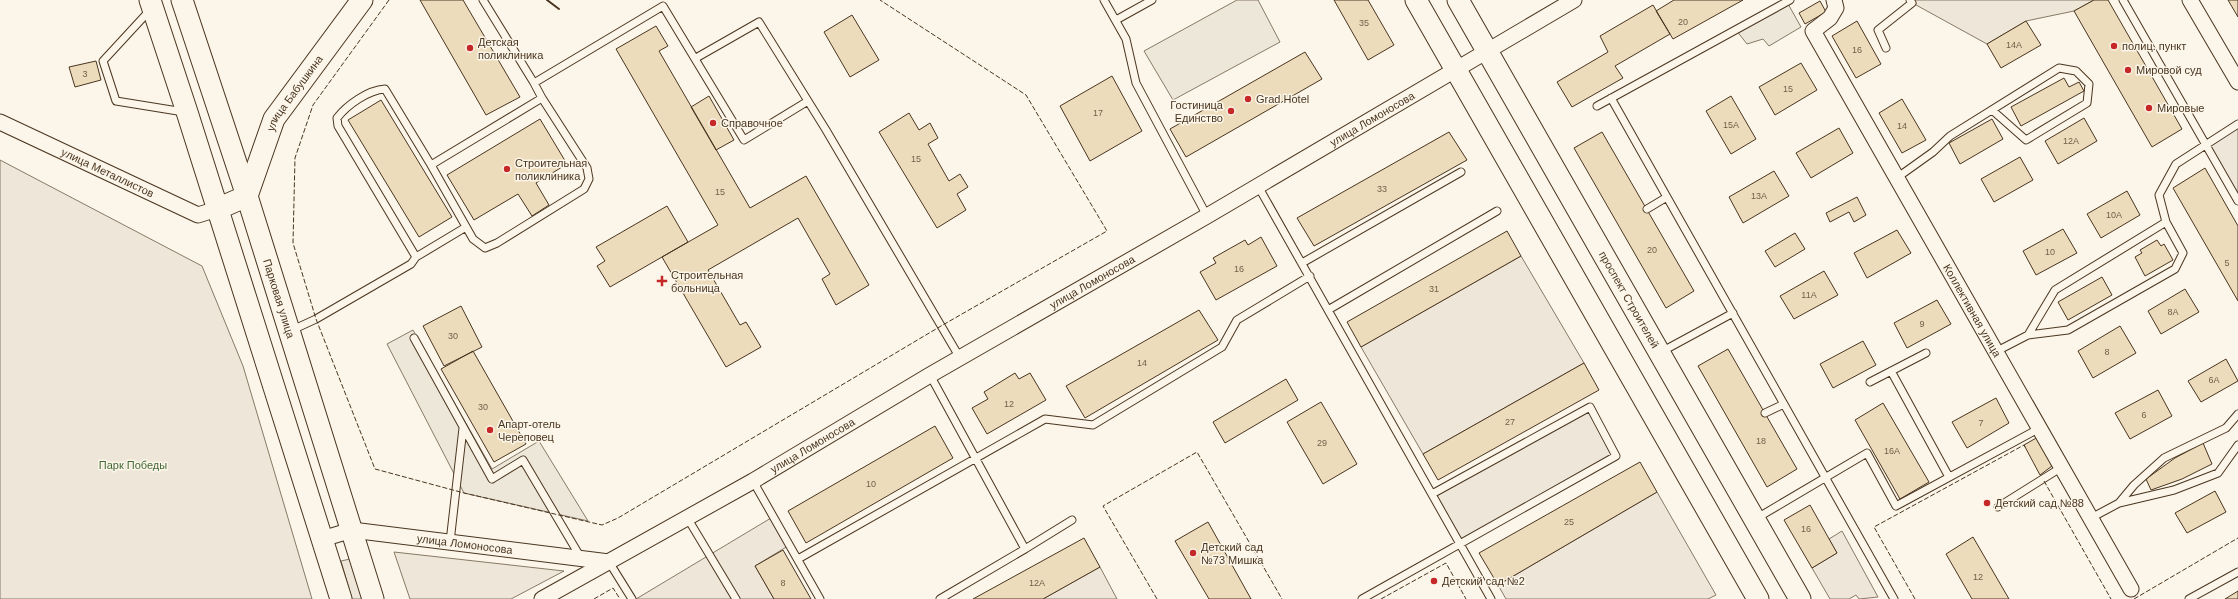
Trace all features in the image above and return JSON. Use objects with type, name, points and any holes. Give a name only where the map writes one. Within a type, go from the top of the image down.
[{"type":"main road","name":"Парковая улица","points":[[182,0],[247,196],[288,332],[373,599]]},
{"type":"main road","name":"улица Бабушкина","points":[[247,196],[274,120],[362,0]]},
{"type":"main road","points":[[1416,0],[1758,599]]},
{"type":"main road","name":"проспект Строителей","points":[[1458,0],[1800,599]]},
{"type":"main road","points":[[151,4],[188,112],[217,209],[341,599]]},
{"type":"main road","points":[[217,209],[247,196]]},
{"type":"street","name":"улица Ломоносова","points":[[542,599],[753,481],[930,375],[1207,216],[1488,51],[1557,4],[1574,0]]},
{"type":"street","name":"Коллективная улица","points":[[1834,0],[1836,8],[1830,18],[1813,31],[1898,177],[2131,589]]},
{"type":"street","points":[[2190,0],[2238,82]]},
{"type":"street","name":"улица Металлистов","points":[[0,122],[198,215],[217,209]]},
{"type":"street","name":"улица Ломоносова","points":[[322,539],[352,530],[609,562]]},
{"type":"lane","points":[[416,257],[338,126],[337,118],[342,111],[375,90],[385,89],[466,228],[473,239],[485,248],[497,243],[584,189],[589,179],[587,168],[542,98],[483,0]]},
{"type":"lane","points":[[1104,0],[1126,39],[1136,83],[1207,216]]},
{"type":"lane","points":[[1116,20],[1152,0]]},
{"type":"lane","points":[[1597,106],[1790,0]]},
{"type":"lane","points":[[1886,48],[1878,30],[1903,11],[1912,2],[1910,0]]},
{"type":"lane","points":[[2123,0],[2238,201]]},
{"type":"lane","points":[[151,4],[103,61],[116,101],[188,112]]},
{"type":"lane","points":[[534,83],[663,6],[696,58],[744,140],[808,101]]},
{"type":"lane","points":[[696,58],[759,22],[808,101],[960,358]]},
{"type":"lane","points":[[1898,177],[1933,152],[1950,136],[2059,68],[2076,71],[2089,84],[2087,103],[2026,140],[1992,110]]},
{"type":"lane","points":[[431,166],[542,98]]},
{"type":"lane","points":[[1611,98],[1894,599]]},
{"type":"lane","points":[[1997,351],[2028,335],[2068,330],[2175,269],[2184,253],[2166,222],[2159,195],[2176,164],[2238,124]]},
{"type":"lane","points":[[1302,263],[1461,172]]},
{"type":"lane","points":[[1258,186],[1491,599]]},
{"type":"lane","points":[[1647,209],[1667,196]]},
{"type":"lane","points":[[1328,310],[1497,211]]},
{"type":"lane","points":[[2028,335],[2055,290],[2166,222]]},
{"type":"lane","points":[[288,332],[316,319],[404,268],[416,257],[466,228]]},
{"type":"lane","points":[[798,559],[1045,419],[1093,425],[1222,348],[1237,320],[1310,276]]},
{"type":"lane","points":[[1660,353],[1733,313]]},
{"type":"lane","points":[[414,338],[492,479],[523,460],[582,558]]},
{"type":"lane","points":[[1870,382],[1926,353]]},
{"type":"lane","points":[[1892,371],[1949,477]]},
{"type":"lane","points":[[930,375],[1025,549]]},
{"type":"lane","points":[[1765,413],[1784,404]]},
{"type":"lane","points":[[1362,599],[1616,456],[1590,407],[1432,494]]},
{"type":"lane","points":[[2119,503],[2134,485],[2164,458],[2226,428],[2238,414]]},
{"type":"lane","points":[[450,542],[463,428]]},
{"type":"lane","points":[[1755,519],[1867,453],[1896,506],[2040,428]]},
{"type":"lane","points":[[2091,518],[2119,503],[2174,490],[2218,473],[2238,445]]},
{"type":"lane","points":[[1998,507],[2062,467]]},
{"type":"lane","points":[[753,481],[820,599]]},
{"type":"lane","points":[[688,518],[736,599]]},
{"type":"lane","points":[[940,599],[1072,520]]},
{"type":"lane","points":[[609,562],[632,599]]},
{"type":"lane","points":[[2189,599],[2238,572]]},
{"type":"green space","points":[[1907,0],[2094,0],[2074,11],[2026,21],[1987,44]]},
{"type":"green space","points":[[2238,127],[2238,195],[2209,145]]},
{"type":"green space","name":"Парк Победы","points":[[0,160],[202,266],[243,366],[312,599],[0,599]]},
{"type":"green space","points":[[1521,256],[1584,363],[1423,454],[1361,347]]},
{"type":"green space","points":[[1590,407],[1616,456],[1460,544],[1432,494]]},
{"type":"green space","points":[[1657,492],[1716,595],[1708,599],[1506,599],[1498,585]]},
{"type":"green space","points":[[771,518],[788,546],[755,566],[774,599],[636,599]]},
{"type":"green space","points":[[1842,531],[1878,597],[1859,599],[1856,595],[1849,599],[1830,599],[1812,568],[1837,553],[1829,539]]},
{"type":"green space","points":[[394,552],[564,571],[511,599],[410,599]]},
{"type":"green space","points":[[350,559],[362,599],[352,599],[341,561]]},
{"type":"green space","points":[[1100,567],[1117,599],[1043,599]]},
{"type":"shaded area","points":[[1237,0],[1258,0],[1280,42],[1173,100],[1144,51]]},
{"type":"shaded area","points":[[1787,2],[1801,27],[1769,46],[1763,39],[1747,44],[1736,30]]},
{"type":"shaded area","points":[[413,330],[492,469],[539,441],[588,521],[464,493],[387,344]]},
{"type":"building","name":"Детская поликлиника","points":[[420,0],[463,0],[520,97],[486,115]]},
{"type":"building","points":[[1334,0],[1368,0],[1394,45],[1368,60]]},
{"type":"building","points":[[1674,0],[1743,0],[1673,39],[1656,11]]},
{"type":"building","name":"Мировой суд","points":[[2094,0],[2108,0],[2182,129],[2152,147],[2074,11]]},
{"type":"building","points":[[2228,0],[2238,0],[2238,17]]},
{"type":"building","points":[[1820,1],[1826,12],[1805,24],[1799,13]]},
{"type":"building","points":[[1653,5],[1670,34],[1615,66],[1623,78],[1572,107],[1557,82],[1608,52],[1600,36]]},
{"type":"building","points":[[852,15],[879,60],[850,77],[824,32]]},
{"type":"building","points":[[1857,21],[1881,64],[1856,78],[1832,36]]},
{"type":"building","points":[[2026,21],[2041,45],[2001,68],[1987,44]]},
{"type":"building","points":[[656,26],[668,46],[659,51],[750,208],[806,176],[869,285],[836,305],[822,279],[830,274],[798,218],[708,270],[740,325],[746,322],[761,347],[726,367],[662,257],[718,225],[616,49]]},
{"type":"building","points":[[1305,52],[1322,79],[1186,157],[1170,129]]},
{"type":"building","points":[[96,61],[101,80],[75,87],[69,67]]},
{"type":"building","points":[[1801,63],[1817,90],[1775,115],[1759,87]]},
{"type":"building","points":[[1112,76],[1142,131],[1090,161],[1060,106]]},
{"type":"building","points":[[2064,78],[2069,87],[2079,82],[2084,91],[2021,126],[2011,107]]},
{"type":"building","name":"Справочное","points":[[709,96],[734,140],[716,150],[691,107]]},
{"type":"building","points":[[1731,96],[1756,139],[1731,154],[1706,111]]},
{"type":"building","points":[[1902,99],[1926,140],[1902,153],[1879,113]]},
{"type":"building","points":[[381,100],[452,217],[419,237],[348,120]]},
{"type":"building","points":[[909,113],[919,130],[930,123],[938,138],[928,144],[949,181],[960,174],[968,187],[957,194],[966,210],[937,228],[879,132]]},
{"type":"building","points":[[2084,118],[2097,141],[2058,164],[2045,141]]},
{"type":"building","name":"Строительная поликлиника","points":[[540,119],[567,164],[536,183],[549,205],[532,216],[518,194],[474,220],[447,175]]},
{"type":"building","points":[[1992,119],[2003,139],[1960,164],[1949,143]]},
{"type":"building","points":[[1839,128],[1853,153],[1811,178],[1796,153]]},
{"type":"building","points":[[1449,132],[1467,160],[1314,246],[1297,218]]},
{"type":"building","points":[[1602,132],[1694,291],[1666,308],[1574,148]]},
{"type":"building","points":[[2020,157],[2033,180],[1994,202],[1981,179]]},
{"type":"building","points":[[2205,168],[2238,226],[2238,301],[2173,188]]},
{"type":"building","points":[[1774,171],[1789,196],[1743,223],[1729,197]]},
{"type":"building","points":[[2127,191],[2140,215],[2101,238],[2087,214]]},
{"type":"building","points":[[1857,197],[1866,215],[1854,222],[1849,212],[1830,222],[1826,213]]},
{"type":"building","points":[[667,206],[688,242],[610,287],[597,266],[605,261],[596,247]]},
{"type":"building","points":[[2063,229],[2077,253],[2036,275],[2023,251]]},
{"type":"building","points":[[1897,230],[1911,253],[1867,278],[1854,253]]},
{"type":"building","points":[[1507,231],[1521,256],[1361,347],[1347,322]]},
{"type":"building","points":[[1795,233],[1805,249],[1775,267],[1765,251]]},
{"type":"building","points":[[1261,237],[1277,266],[1216,300],[1200,272],[1216,263],[1213,258],[1245,240],[1248,245]]},
{"type":"building","points":[[2157,240],[2161,246],[2164,244],[2173,260],[2145,276],[2135,257],[2142,253],[2140,250]]},
{"type":"building","points":[[1824,271],[1838,295],[1794,319],[1780,296]]},
{"type":"building","points":[[2102,277],[2112,295],[2068,320],[2058,302]]},
{"type":"building","points":[[2185,289],[2199,312],[2161,334],[2148,311]]},
{"type":"building","points":[[1937,300],[1951,324],[1907,348],[1894,323]]},
{"type":"building","points":[[461,306],[482,347],[444,366],[423,326]]},
{"type":"building","points":[[1199,310],[1218,340],[1085,418],[1066,386]]},
{"type":"building","points":[[2120,326],[2136,353],[2093,378],[2078,351]]},
{"type":"building","points":[[1863,341],[1876,365],[1833,388],[1820,364]]},
{"type":"building","points":[[1728,349],[1797,469],[1767,487],[1698,366]]},
{"type":"building","points":[[473,351],[526,444],[494,462],[441,369]]},
{"type":"building","points":[[2226,359],[2238,381],[2201,402],[2188,381]]},
{"type":"building","points":[[1584,363],[1599,390],[1438,480],[1423,454]]},
{"type":"building","points":[[1015,373],[1019,379],[1030,373],[1046,400],[987,434],[972,408],[988,399],[984,392]]},
{"type":"building","points":[[1286,379],[1298,400],[1225,443],[1213,422]]},
{"type":"building","points":[[2158,390],[2172,416],[2130,439],[2115,413]]},
{"type":"building","points":[[1996,398],[2009,423],[1967,448],[1952,422]]},
{"type":"building","points":[[1321,402],[1357,464],[1323,484],[1287,422]]},
{"type":"building","points":[[1883,403],[1929,482],[1900,499],[1855,420]]},
{"type":"building","points":[[935,426],[953,458],[806,543],[788,511]]},
{"type":"building","points":[[2038,437],[2052,466],[2040,475],[2024,445]]},
{"type":"building","points":[[2203,443],[2212,464],[2182,479],[2151,490],[2146,479],[2175,458]]},
{"type":"building","points":[[1640,462],[1657,492],[1498,585],[1479,553]]},
{"type":"building","points":[[2215,491],[2226,512],[2187,533],[2175,513]]},
{"type":"building","points":[[1810,505],[1837,553],[1812,568],[1784,520]]},
{"type":"building","points":[[1208,522],[1251,599],[1209,599],[1175,541]]},
{"type":"building","points":[[1973,537],[2009,599],[1972,599],[1946,554]]},
{"type":"building","points":[[1084,538],[1100,567],[1043,599],[973,599]]},
{"type":"building","points":[[783,550],[811,599],[774,599],[755,566]]},
{"type":"building","points":[[2238,591],[2238,599],[2225,599]]},
{"type":"fence","points":[[389,0],[313,105],[295,158],[293,243],[316,319],[375,469],[464,493],[602,525],[618,518],[941,326],[1107,231],[1026,95],[880,0]]},
{"type":"fence","points":[[1915,599],[1874,527],[2024,445],[2025,447]]},
{"type":"fence","points":[[1157,599],[1103,506],[1197,452],[1282,599]]},
{"type":"fence","points":[[2044,481],[2111,599]]},
{"type":"fence","points":[[2134,599],[2238,538]]},
{"type":"fence","points":[[1381,599],[1446,563],[1466,599]]},
{"type":"fence","points":[[594,599],[613,588],[620,599]]},
{"type":"wall","points":[[547,0],[559,9]]},
{"type":"place","name":"полиц. пункт","points":[[2114,46]]},
{"type":"place","name":"Детская поликлиника","points":[[470,48]]},
{"type":"place","name":"Мировой суд","points":[[2128,70]]},
{"type":"place","name":"Grad Hotel","points":[[1248,99]]},
{"type":"place","name":"Мировые","points":[[2149,108]]},
{"type":"place","name":"Гостиница Единство","points":[[1231,111]]},
{"type":"place","name":"Справочное","points":[[713,123]]},
{"type":"place","name":"Строительная поликлиника","points":[[507,169]]},
{"type":"place","name":"Строительная больница","points":[[662,281]]},
{"type":"place","name":"Апарт-отель Череповец","points":[[490,430]]},
{"type":"place","name":"Детский сад №88","points":[[1987,503]]},
{"type":"place","name":"Детский сад №73 Мишка","points":[[1193,553]]},
{"type":"place","name":"Детский сад №2","points":[[1434,581]]}]
